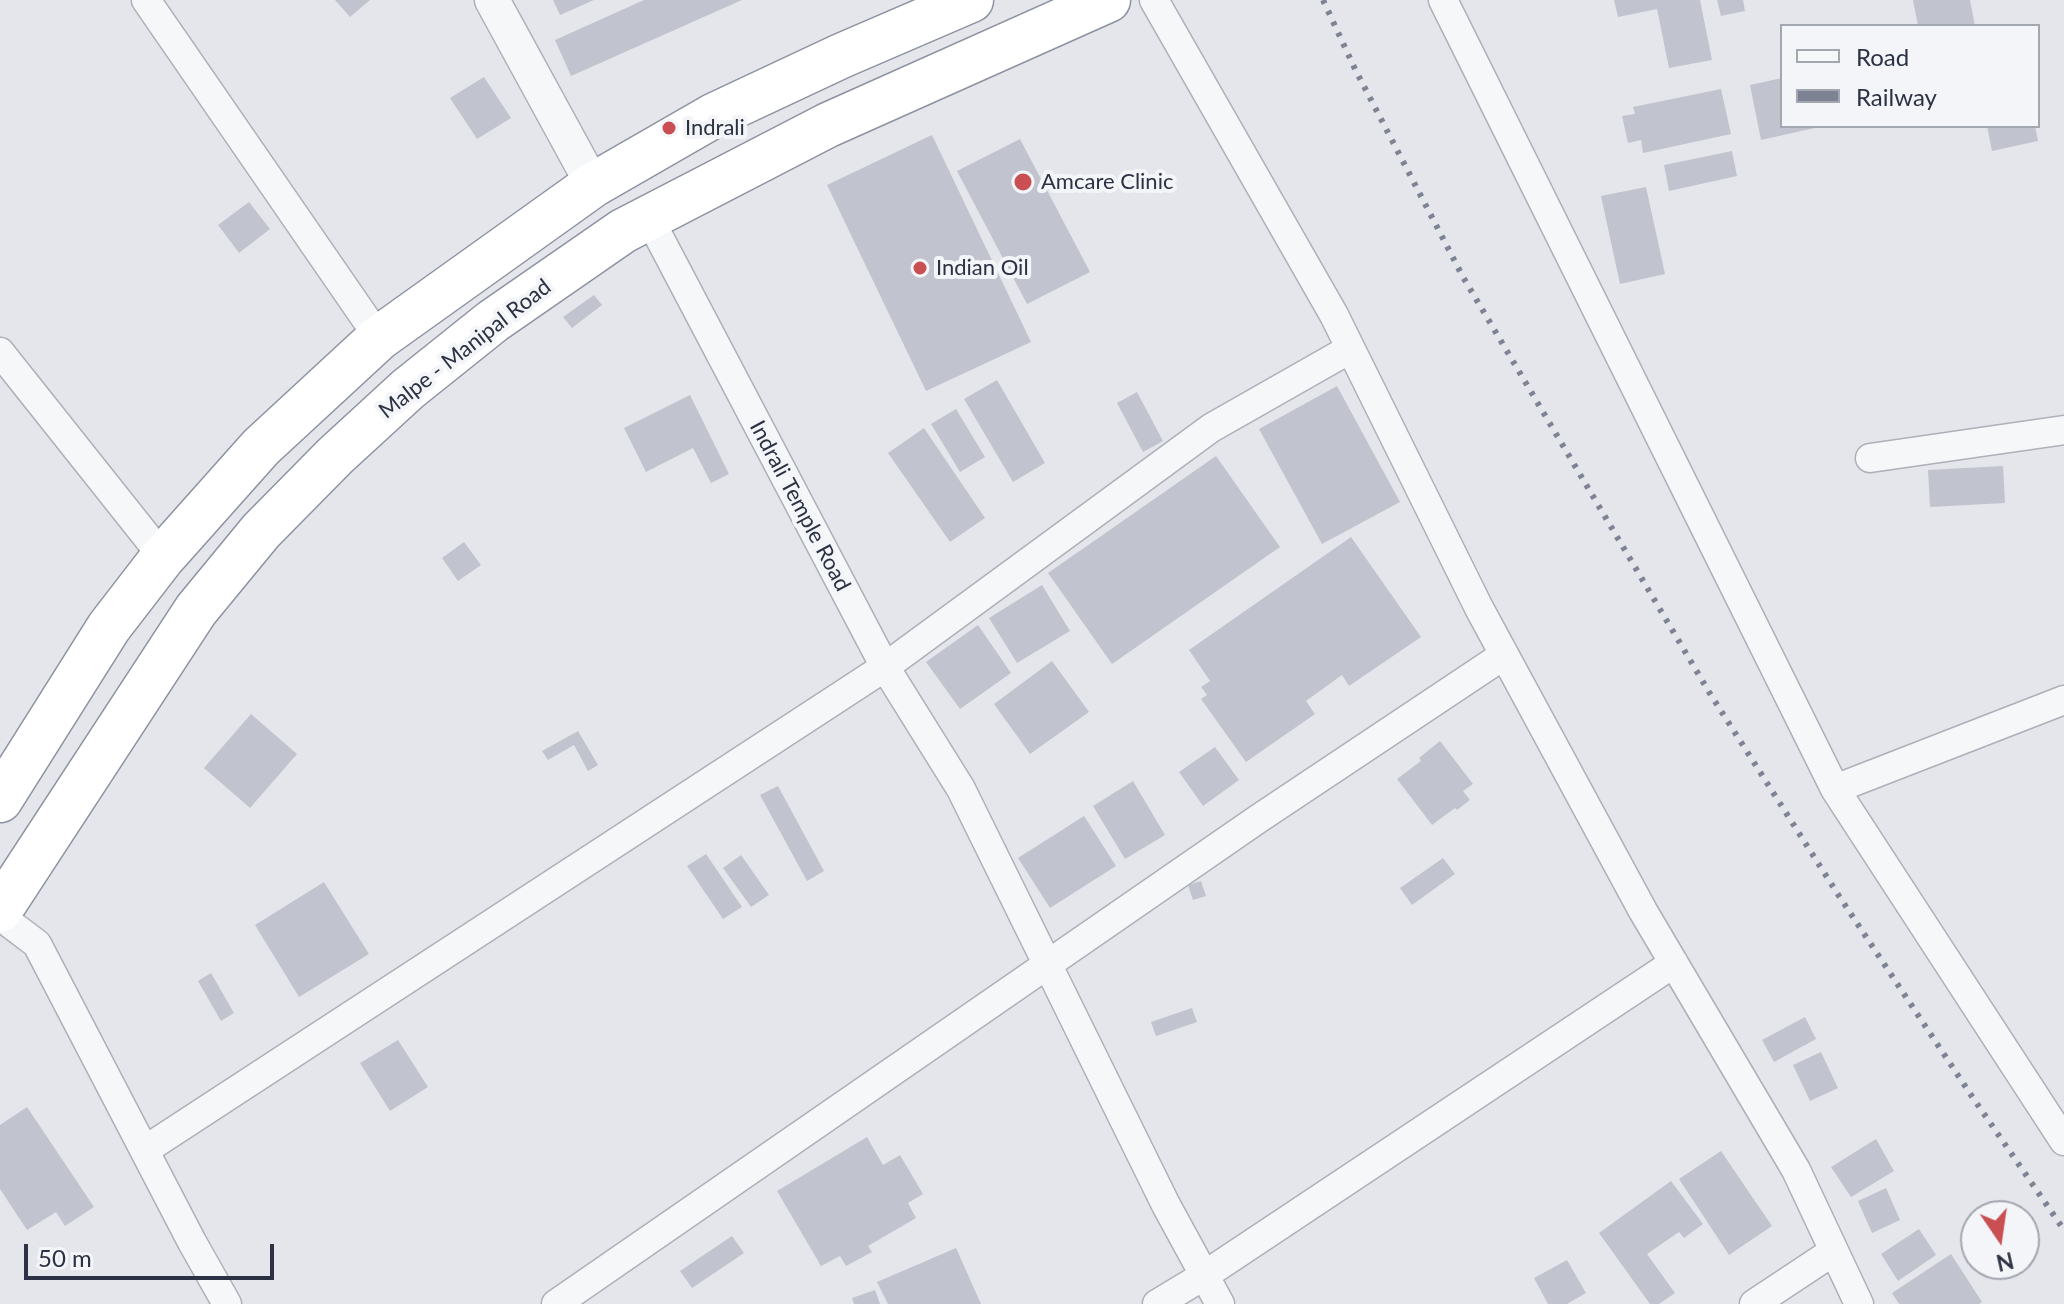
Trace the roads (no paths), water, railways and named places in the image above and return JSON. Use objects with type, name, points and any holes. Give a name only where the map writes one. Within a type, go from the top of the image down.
[{"type":"highway","points":[[0,800],[109,627],[163,557],[261,447],[379,338],[593,185],[713,116],[971,0]]},
{"type":"highway","name":"Malpe - Manipal Road","points":[[0,910],[196,610],[261,531],[335,456],[408,389],[493,321],[623,231],[828,125],[1108,0]]},
{"type":"highway","points":[[261,447],[304,487]]},
{"type":"street","points":[[146,0],[379,338]]},
{"type":"street","points":[[492,0],[593,185]]},
{"type":"street","points":[[1154,0],[1334,315],[1504,655],[1643,911],[1796,1170],[1859,1304]]},
{"type":"street","points":[[1443,0],[1835,789],[2064,1141]]},
{"type":"street","name":"Indrali Temple Road","points":[[649,218],[885,667],[961,789],[1159,1191],[1220,1304]]},
{"type":"street","points":[[145,1150],[885,667],[1211,428],[1350,349]]},
{"type":"street","points":[[0,352],[163,557]]},
{"type":"street","points":[[1870,458],[2064,430]]},
{"type":"street","points":[[556,1304],[1258,819],[1504,655]]},
{"type":"street","points":[[1835,789],[2064,700]]},
{"type":"street","points":[[0,916],[37,944],[227,1304]]},
{"type":"street","points":[[1157,1304],[1674,963]]},
{"type":"street","points":[[1754,1304],[1834,1251]]},
{"type":"railway","points":[[1323,0],[1355,69],[1463,277],[1709,692],[1839,896],[2064,1230]]},
{"type":"place","name":"Indrali","points":[[669,128]]},
{"type":"place","name":"Amcare Clinic","points":[[1023,182]]},
{"type":"place","name":"Indian Oil","points":[[920,268]]}]
